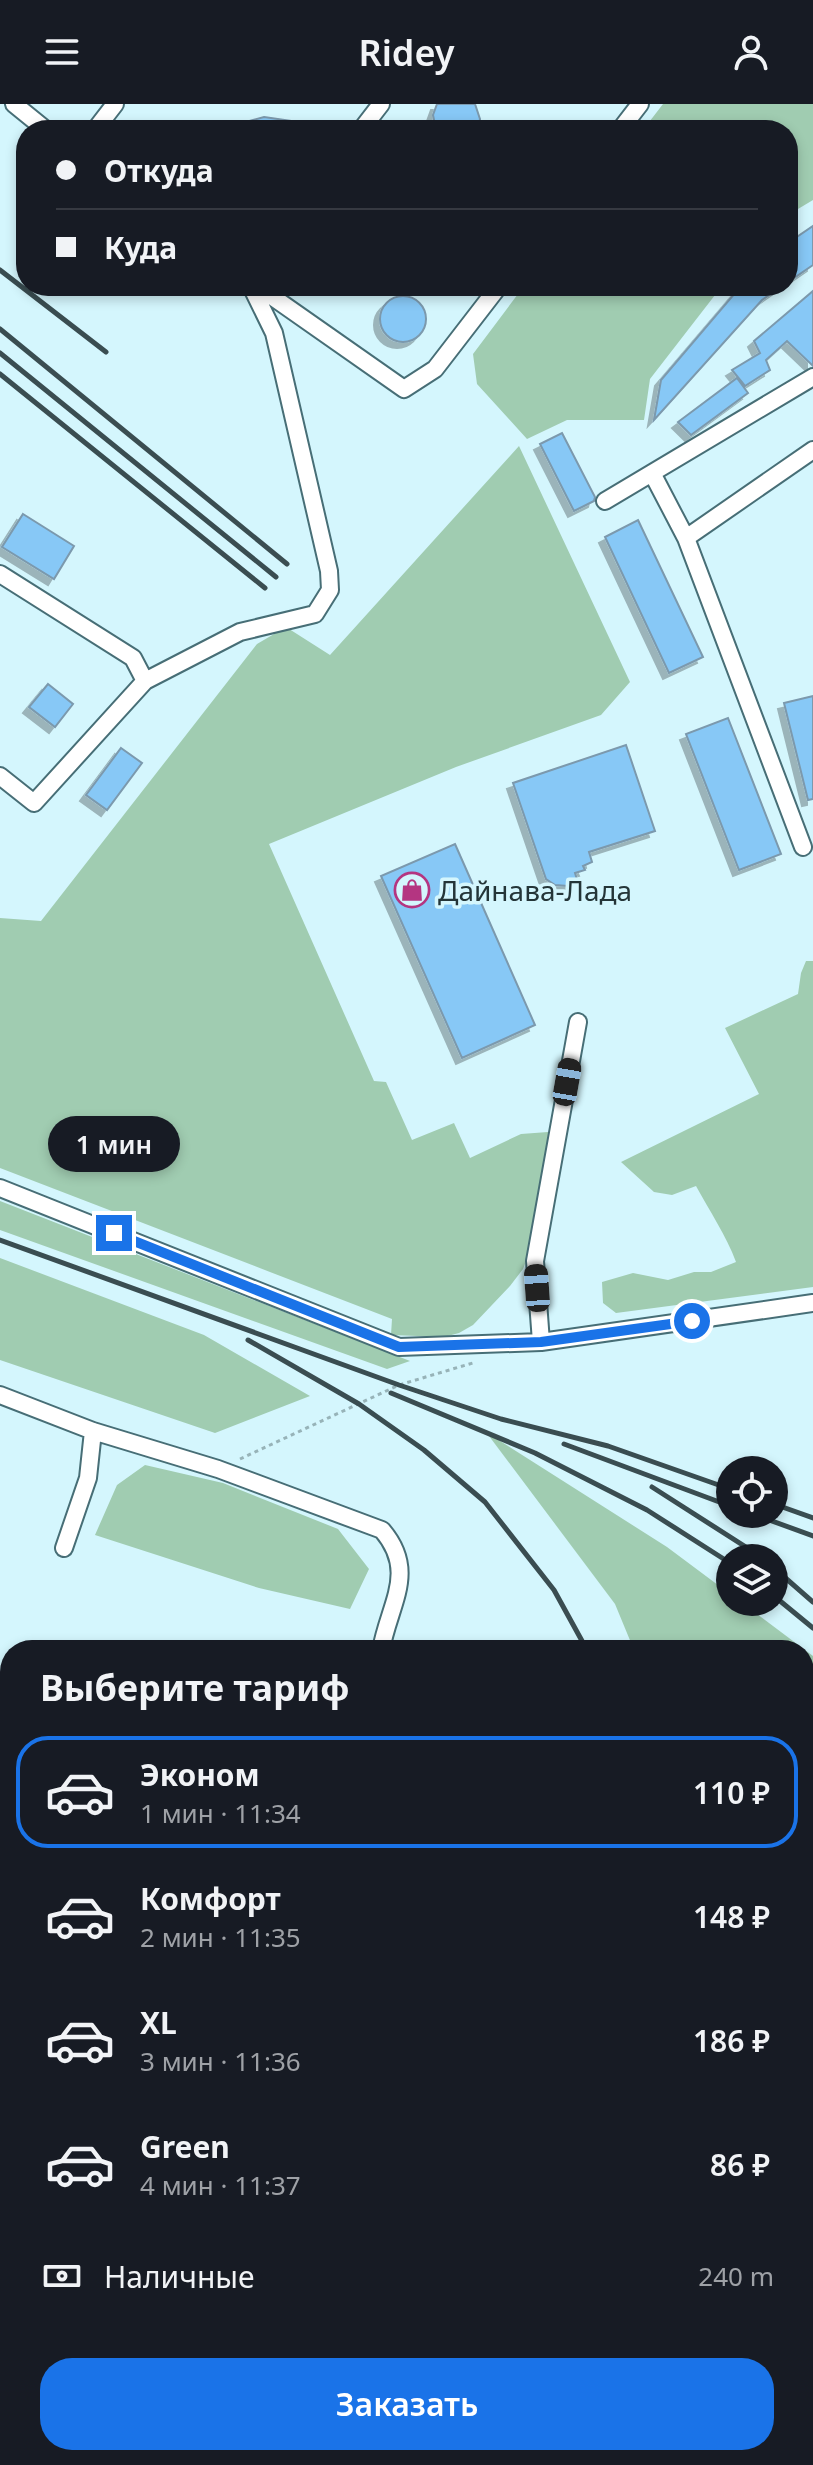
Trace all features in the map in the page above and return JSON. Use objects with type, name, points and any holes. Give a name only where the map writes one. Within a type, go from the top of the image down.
[{"type":"street","points":[[14,104],[34,120]]},
{"type":"street","points":[[103,120],[115,104]]},
{"type":"street","points":[[369,120],[381,104]]},
{"type":"street","points":[[628,120],[640,104]]},
{"type":"street","points":[[0,776],[34,803],[145,681],[240,632],[315,614],[330,590],[329,571],[286,374],[270,321],[256,296]]},
{"type":"street","points":[[271,296],[404,389],[435,369],[491,296]]},
{"type":"street","points":[[605,501],[813,377]]},
{"type":"street","points":[[686,538],[813,450]]},
{"type":"street","points":[[652,473],[686,538],[803,847]]},
{"type":"street","points":[[0,574],[133,658],[145,681]]},
{"type":"street","points":[[541,1342],[535,1261],[578,1022]]},
{"type":"street","points":[[0,1188],[399,1347],[541,1342],[813,1303]]},
{"type":"street","points":[[0,1395],[93,1431],[218,1469],[382,1530],[397,1547],[401,1572],[384,1640]]},
{"type":"street","points":[[64,1548],[88,1478],[93,1431]]},
{"type":"path","points":[[218,1469],[399,1385],[484,1359]]},
{"type":"green space","points":[[663,104],[813,104],[813,200],[798,209],[798,120],[651,120]]},
{"type":"green space","points":[[516,296],[714,296],[650,379],[644,420],[567,420],[527,439],[477,384],[473,354]]},
{"type":"green space","points":[[519,446],[630,682],[601,715],[456,767],[269,844],[374,1081],[386,1082],[412,1140],[454,1123],[470,1158],[521,1134],[548,1132],[552,1140],[530,1251],[523,1269],[510,1286],[473,1325],[459,1333],[444,1337],[391,1335],[392,1319],[0,1168],[0,918],[41,921],[257,644],[286,627],[330,655]]},
{"type":"green space","points":[[806,961],[813,961],[813,1287],[616,1313],[603,1303],[602,1282],[633,1273],[668,1280],[694,1272],[711,1272],[736,1262],[696,1186],[672,1195],[654,1192],[621,1162],[759,1094],[725,1028],[798,994]]},
{"type":"green space","points":[[0,1201],[410,1361],[387,1369],[0,1230]]},
{"type":"green space","points":[[0,1258],[204,1335],[310,1396],[215,1433],[0,1360]]},
{"type":"green space","points":[[486,1432],[667,1547],[716,1584],[716,1616],[760,1616],[792,1640],[630,1640],[615,1604]]},
{"type":"green space","points":[[145,1465],[223,1483],[338,1529],[369,1569],[350,1609],[259,1588],[95,1535],[117,1485]]},
{"type":"building","points":[[437,104],[475,104],[480,119],[434,120]]},
{"type":"building","points":[[264,117],[285,120],[253,120]]},
{"type":"building","points":[[813,226],[813,265],[798,275],[798,236]]},
{"type":"building","points":[[813,291],[813,366],[787,341],[766,360],[770,370],[745,386],[732,370],[760,353],[754,341]]},
{"type":"building","points":[[403,296],[420,302],[426,319],[420,336],[403,342],[386,336],[380,319],[386,302]]},
{"type":"building","points":[[732,296],[768,296],[654,420],[661,380]]},
{"type":"building","points":[[737,378],[748,393],[691,435],[678,422]]},
{"type":"building","points":[[562,433],[595,497],[594,501],[574,511],[540,444]]},
{"type":"building","points":[[23,514],[74,546],[54,579],[2,547]]},
{"type":"building","points":[[638,520],[703,657],[669,673],[605,537]]},
{"type":"building","points":[[48,684],[73,704],[55,727],[29,707]]},
{"type":"building","points":[[813,696],[813,799],[808,800],[784,703]]},
{"type":"building","points":[[728,718],[781,854],[739,870],[686,734]]},
{"type":"building","points":[[626,745],[655,831],[589,852],[592,862],[583,866],[585,870],[575,873],[578,883],[555,885],[546,879],[513,783]]},
{"type":"building","points":[[121,748],[142,763],[107,810],[86,795]]},
{"type":"building","points":[[455,844],[535,1025],[462,1058],[381,876]]},
{"type":"railway","points":[[0,270],[16,282]]},
{"type":"railway","points":[[34,296],[106,352]]},
{"type":"railway","points":[[0,329],[287,564]]},
{"type":"railway","points":[[0,353],[276,577]]},
{"type":"railway","points":[[0,374],[265,588]]},
{"type":"railway","points":[[0,1240],[399,1385],[501,1419],[608,1446],[716,1484]]},
{"type":"railway","points":[[248,1340],[359,1404],[424,1450],[485,1502],[554,1590],[582,1640]]},
{"type":"railway","points":[[391,1393],[535,1453],[647,1510],[716,1554]]},
{"type":"railway","points":[[564,1444],[716,1501]]},
{"type":"railway","points":[[652,1487],[741,1544]]},
{"type":"railway","points":[[788,1509],[813,1518]]},
{"type":"railway","points":[[788,1527],[813,1536]]},
{"type":"railway","points":[[788,1580],[813,1602]]},
{"type":"railway","points":[[788,1607],[813,1628]]},
{"type":"place","name":"Дайнава-Лада","points":[[412,890]]},
{"type":"route","points":[[114,1233],[399,1347],[541,1342],[692,1321]]}]
